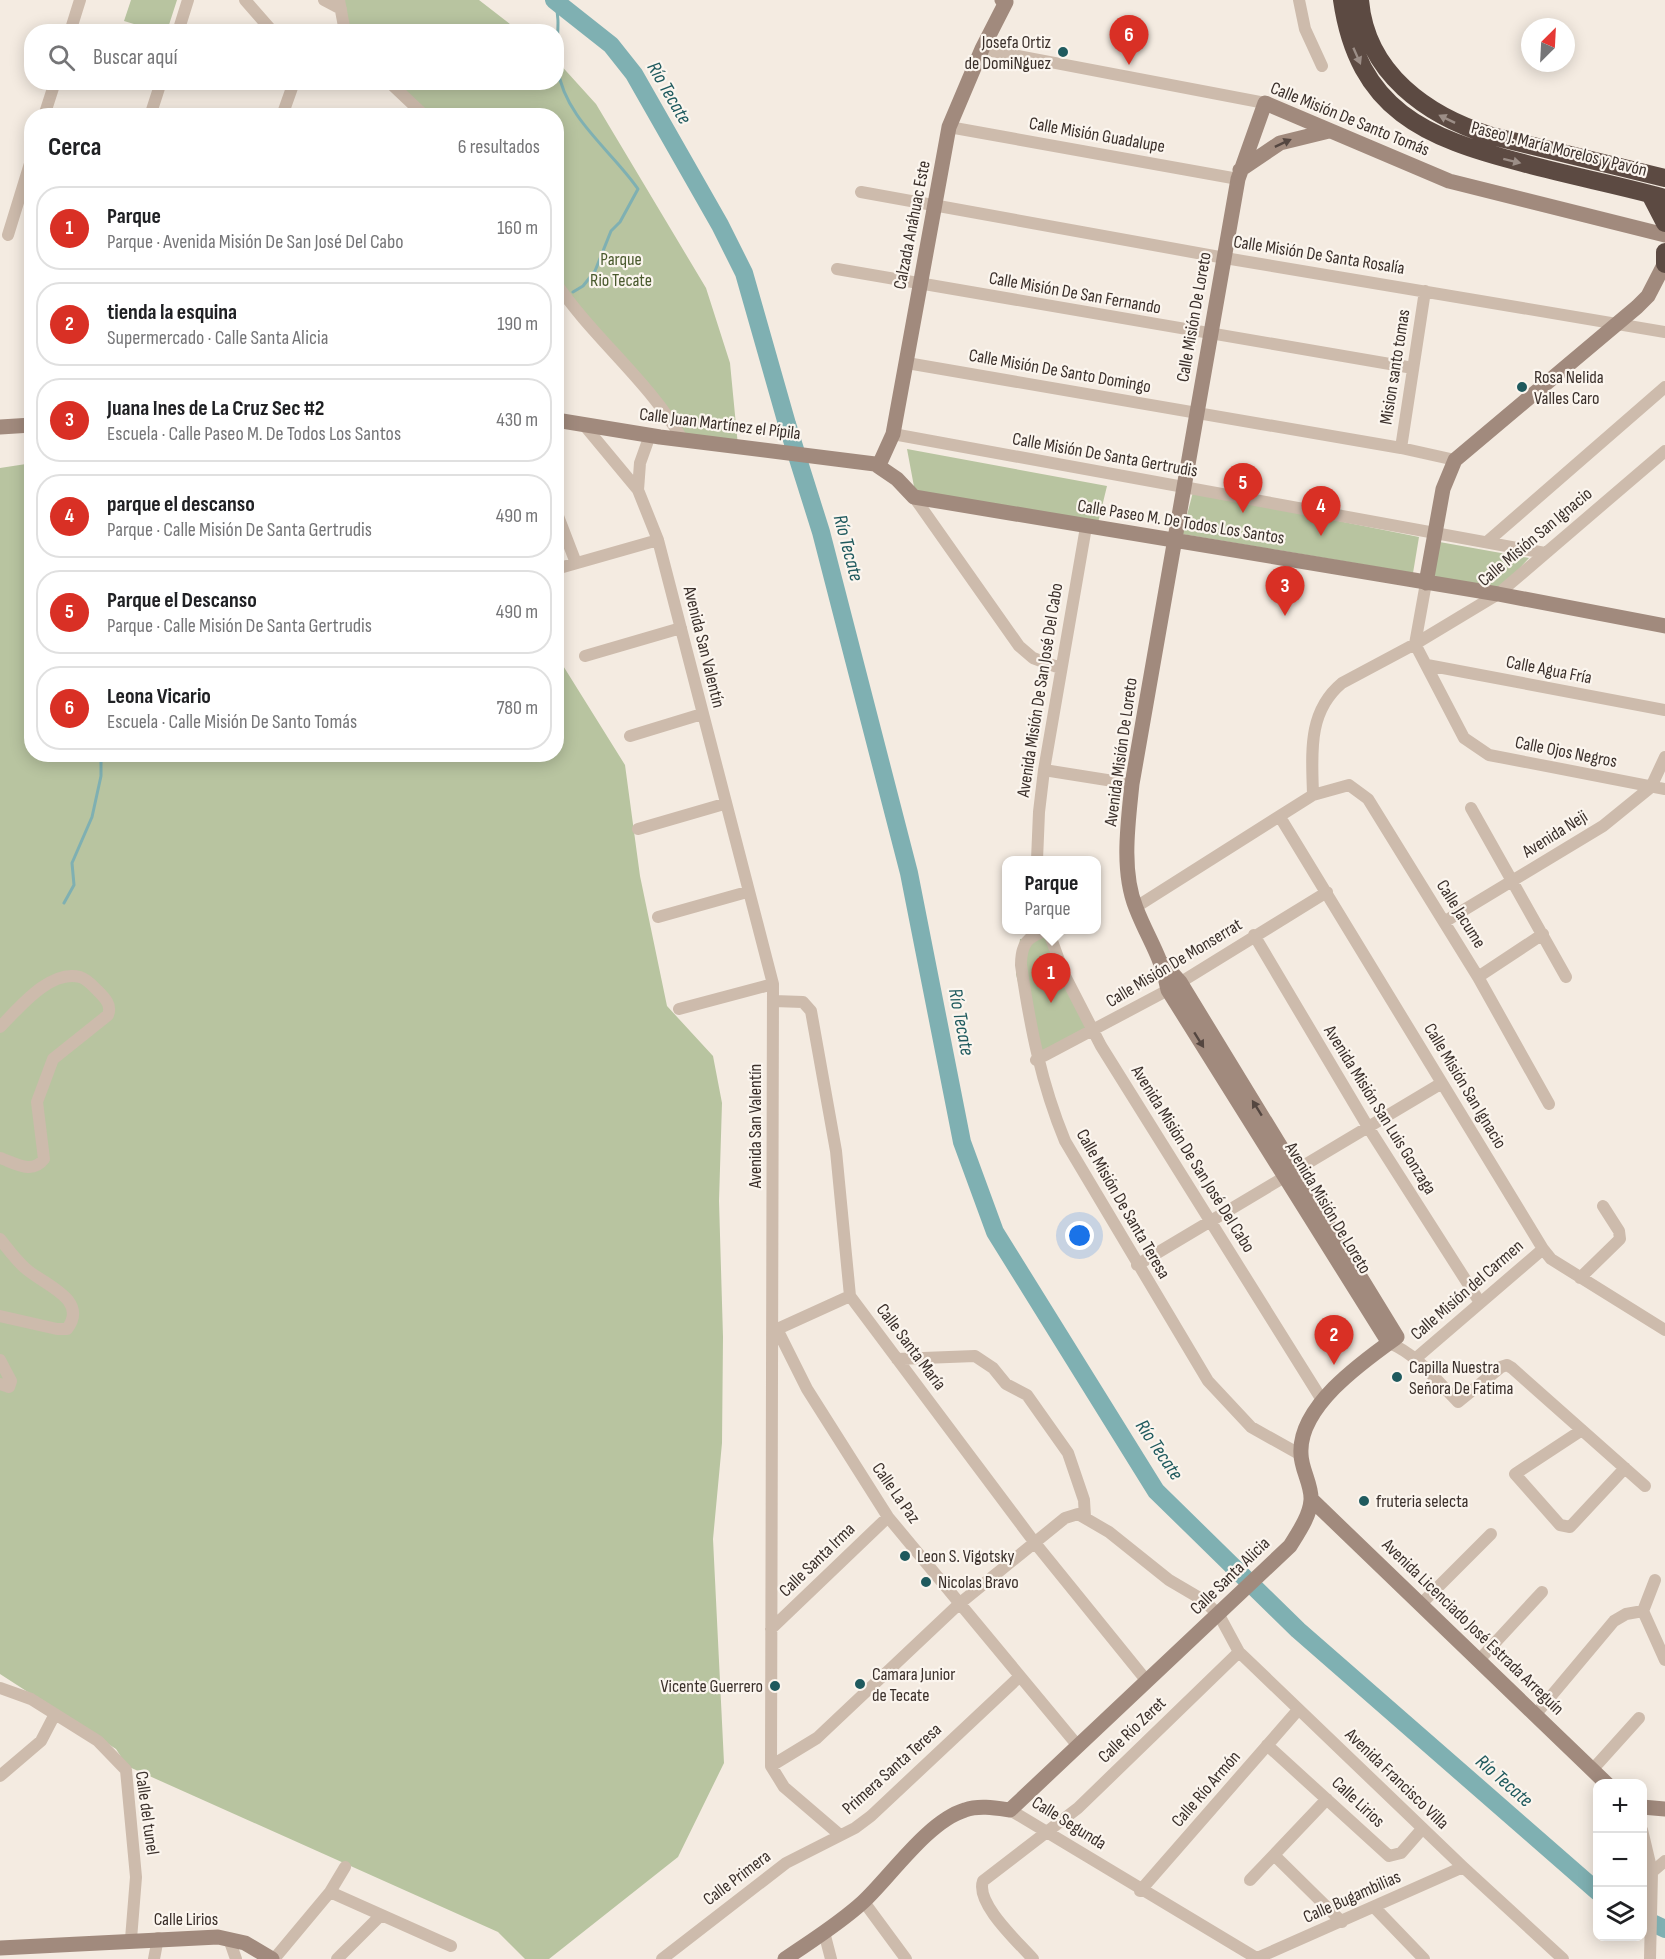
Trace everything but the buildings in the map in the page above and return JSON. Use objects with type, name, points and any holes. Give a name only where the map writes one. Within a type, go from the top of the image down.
[{"type":"highway","name":"Paseo J. María Morelos y Pavón","points":[[1341,0],[1350,40],[1368,77],[1391,105],[1417,125],[1475,151],[1658,196]]},
{"type":"highway","name":"Paseo J. María Morelos y Pavón","points":[[1360,0],[1371,39],[1389,70],[1404,90],[1436,114],[1492,136],[1665,178]]},
{"type":"highway","points":[[1658,196],[1665,224]]},
{"type":"highway","points":[[1665,252],[1665,264]]},
{"type":"street","points":[[72,24],[80,0]]},
{"type":"street","points":[[180,24],[188,0]]},
{"type":"street","points":[[245,0],[266,24]]},
{"type":"street","points":[[324,0],[340,4],[344,24]]},
{"type":"street","points":[[1299,0],[1305,28],[1322,66]]},
{"type":"street","name":"Calzada Anáhuac Este","points":[[879,465],[893,434],[950,127],[982,49],[1005,1]]},
{"type":"street","name":"Calle Misión De Santo Tomás","points":[[982,49],[1265,103],[1449,181],[1665,235]]},
{"type":"street","points":[[46,108],[52,90]]},
{"type":"street","points":[[153,108],[158,90]]},
{"type":"street","points":[[285,108],[291,90]]},
{"type":"street","points":[[397,90],[417,108]]},
{"type":"street","name":"Calle Misión De Loreto","points":[[1176,540],[1183,488],[1239,175],[1265,103]]},
{"type":"street","name":"Calle Misión Guadalupe","points":[[950,127],[1239,175]]},
{"type":"street","points":[[1239,175],[1280,143],[1309,134],[1332,131]]},
{"type":"street","points":[[8,235],[24,184]]},
{"type":"street","name":"Calle Misión De Santa Rosalía","points":[[861,192],[1225,258],[1665,332]]},
{"type":"street","points":[[1427,665],[1415,644],[1443,489],[1455,460],[1618,324],[1648,296],[1665,264]]},
{"type":"street","name":"Calle Misión De San Fernando","points":[[837,269],[1413,368]]},
{"type":"street","name":"Mision santo tomas","points":[[1401,448],[1425,291]]},
{"type":"street","points":[[564,293],[580,315],[648,388],[682,440]]},
{"type":"street","name":"Calle Misión De Santo Domingo","points":[[907,363],[1401,448],[1455,460]]},
{"type":"street","points":[[1488,541],[1665,387]]},
{"type":"street","name":"Calle Juan Martínez el Pípila","points":[[564,421],[682,440],[879,465]]},
{"type":"street","name":"Avenida San Valentín","points":[[584,425],[638,490],[658,540],[724,804],[773,984],[775,1330],[771,1766]]},
{"type":"street","points":[[0,428],[24,426]]},
{"type":"street","name":"Calle Misión De Santa Gertrudis","points":[[893,434],[1183,488],[1436,531],[1545,553]]},
{"type":"street","points":[[638,490],[641,457],[650,435]]},
{"type":"street","name":"Calle Misión San Ignacio","points":[[1312,795],[1312,742],[1317,716],[1326,697],[1342,683],[1415,644],[1498,594],[1665,451]]},
{"type":"street","points":[[879,465],[914,497],[1019,646],[1033,658],[1060,668]]},
{"type":"street","name":"Calle Paseo M. De Todos Los Santos","points":[[914,497],[1498,594],[1665,626]]},
{"type":"street","name":"Avenida Misión De San José Del Cabo","points":[[1037,856],[1044,770],[1086,527]]},
{"type":"street","points":[[564,532],[576,563]]},
{"type":"street","points":[[564,567],[658,540]]},
{"type":"street","name":"Avenida Misión De Loreto","points":[[1176,540],[1132,784],[1129,867],[1136,907],[1174,986],[1396,1343],[1458,1402],[1501,1367],[1507,1365],[1582,1430]]},
{"type":"street","points":[[585,656],[681,628]]},
{"type":"street","name":"Calle Agua Fría","points":[[1427,665],[1665,710]]},
{"type":"street","name":"Calle Ojos Negros","points":[[1427,665],[1464,738],[1489,755],[1665,789]]},
{"type":"street","points":[[630,736],[702,714]]},
{"type":"street","name":"Avenida Neji","points":[[1444,922],[1603,826],[1651,787],[1665,758]]},
{"type":"street","points":[[1044,770],[1132,784]]},
{"type":"street","name":"Calle Jacume","points":[[1312,795],[1349,785],[1368,800],[1478,977],[1549,1104]]},
{"type":"street","points":[[1136,907],[1312,795]]},
{"type":"street","points":[[638,829],[724,804]]},
{"type":"street","points":[[1472,808],[1566,977]]},
{"type":"street","name":"Calle Misión San Ignacio","points":[[1280,817],[1542,1249],[1551,1259],[1665,1330]]},
{"type":"street","points":[[658,917],[747,892]]},
{"type":"street","name":"Calle Misión De Monserrat","points":[[1036,1060],[1094,1031],[1174,986],[1327,892]]},
{"type":"street","name":"Calle Misión De Santa Teresa","points":[[1034,934],[1026,941],[1021,952],[1021,964],[1036,1060],[1065,1141],[1208,1381],[1223,1400],[1251,1427],[1300,1455]]},
{"type":"street","name":"Avenida Misión De San José Del Cabo","points":[[1049,934],[1064,974],[1094,1031],[1322,1400]]},
{"type":"street","points":[[1478,977],[1543,934]]},
{"type":"street","name":"Avenida Misión San Luis Gonzaga","points":[[1254,935],[1368,1127],[1479,1301]]},
{"type":"street","points":[[0,1027],[49,983],[62,976],[85,979],[105,998],[110,1010],[108,1015],[53,1059],[37,1102],[44,1159],[36,1167],[30,1168],[0,1158]]},
{"type":"street","points":[[679,1009],[773,984]]},
{"type":"street","name":"Calle Santa María","points":[[774,1001],[803,1002],[811,1011],[836,1151],[850,1296],[1035,1543],[1146,1680]]},
{"type":"street","points":[[1137,1265],[1442,1083]]},
{"type":"street","points":[[1580,1278],[1620,1239],[1619,1231],[1603,1206]]},
{"type":"street","points":[[0,1239],[25,1268],[70,1302],[73,1314],[67,1329],[57,1329],[0,1316]]},
{"type":"street","name":"Calle Misión del Carmen","points":[[1415,1359],[1479,1301],[1542,1249]]},
{"type":"street","points":[[775,1330],[850,1296]]},
{"type":"street","name":"Calle La Paz","points":[[775,1330],[807,1389],[888,1517],[1078,1746]]},
{"type":"street","points":[[1311,1499],[1300,1455],[1305,1427],[1322,1400],[1396,1343]]},
{"type":"street","points":[[897,1359],[975,1356],[993,1368],[1006,1384],[1026,1395],[1068,1454],[1084,1500],[1085,1517]]},
{"type":"street","points":[[0,1360],[11,1381],[9,1387],[0,1384]]},
{"type":"street","points":[[1625,1468],[1570,1527],[1560,1525],[1515,1476],[1516,1472],[1582,1430],[1625,1468],[1645,1486]]},
{"type":"street","name":"Calle Santa Alicia","points":[[1010,1810],[1290,1546],[1300,1530],[1311,1499]]},
{"type":"street","name":"Avenida Licenciado José Estrada Arreguín","points":[[1311,1499],[1602,1779]]},
{"type":"street","points":[[840,1835],[784,1787],[771,1766],[817,1738],[959,1604],[1070,1515],[1085,1517],[1109,1532],[1169,1580],[1203,1600],[1219,1615]]},
{"type":"street","name":"Calle Santa Irma","points":[[771,1629],[888,1517]]},
{"type":"street","points":[[1420,1604],[1491,1534]]},
{"type":"street","points":[[1655,1580],[1643,1611],[1665,1660]]},
{"type":"street","points":[[1480,1659],[1542,1592]]},
{"type":"street","points":[[1536,1714],[1614,1621],[1626,1614],[1643,1611]]},
{"type":"street","name":"Avenida Francisco Villa","points":[[1219,1615],[1239,1652],[1462,1867],[1563,1959]]},
{"type":"street","name":"Calle Río Zeret","points":[[1033,1959],[984,1902],[981,1888],[987,1876],[1078,1808],[1239,1652]]},
{"type":"street","name":"Primera Santa Teresa","points":[[840,1835],[871,1816],[1019,1677]]},
{"type":"street","name":"Calle del tunel","points":[[0,1688],[31,1699],[98,1741],[126,1770],[136,1877],[131,1939]]},
{"type":"street","name":"Calle Río Armón","points":[[1140,1891],[1298,1710]]},
{"type":"street","points":[[0,1776],[41,1741],[55,1714]]},
{"type":"street","points":[[1593,1769],[1639,1718]]},
{"type":"street","name":"Calle Lirios","points":[[1268,1745],[1389,1856],[1401,1853],[1422,1829]]},
{"type":"street","points":[[1251,1880],[1327,1798]]},
{"type":"street","name":"Calle Segunda","points":[[785,1959],[864,1902],[896,1864],[947,1819],[964,1810],[985,1807],[1010,1810],[1046,1830],[1140,1891],[1256,1959]]},
{"type":"street","points":[[1647,1807],[1665,1809]]},
{"type":"street","points":[[1643,1833],[1652,1872],[1650,1959]]},
{"type":"street","name":"Calle Primera","points":[[662,1959],[786,1863],[840,1835]]},
{"type":"street","points":[[1275,1856],[1342,1922]]},
{"type":"street","points":[[1652,1872],[1665,1861]]},
{"type":"street","points":[[273,1959],[330,1892],[345,1867]]},
{"type":"street","name":"Calle Bugambilias","points":[[1256,1959],[1462,1867]]},
{"type":"street","points":[[330,1892],[451,1947]]},
{"type":"street","points":[[864,1902],[906,1959]]},
{"type":"street","points":[[1374,1907],[1424,1959]]},
{"type":"street","points":[[337,1959],[380,1916]]},
{"type":"street","points":[[824,1932],[831,1959]]},
{"type":"street","name":"Calle Lirios","points":[[5,1951],[131,1939],[218,1937],[245,1943],[273,1959]]},
{"type":"street","points":[[154,1959],[158,1938]]},
{"type":"street","points":[[229,1939],[236,1959]]},
{"type":"green space","points":[[131,0],[177,0],[169,24],[134,24],[124,21]]},
{"type":"green space","points":[[340,0],[479,0],[510,24],[345,24]]},
{"type":"green space","name":"Parque Rio Tecate","points":[[564,69],[596,104],[706,288],[730,363],[738,446],[674,438],[660,409],[564,294],[564,108],[416,108],[396,90],[564,90]]},
{"type":"green space","points":[[907,449],[1107,486],[1098,523],[915,492]]},
{"type":"green space","points":[[24,464],[24,762],[564,762],[564,667],[625,765],[640,876],[667,1006],[713,1056],[722,1103],[719,1201],[723,1337],[722,1443],[713,1539],[724,1763],[678,1857],[549,1959],[525,1959],[498,1932],[127,1766],[116,1749],[0,1674],[0,468]]},
{"type":"green space","points":[[1193,492],[1419,537],[1413,573],[1182,534]]},
{"type":"green space","points":[[1434,541],[1529,558],[1501,589],[1426,577]]},
{"type":"green space","points":[[1049,935],[1092,1031],[1038,1062],[1016,974],[1020,939]]},
{"type":"waterway","name":"Río Tecate","points":[[554,0],[611,45],[634,74],[720,225],[744,273],[787,424],[821,532],[909,873],[962,1142],[995,1232],[1156,1491],[1298,1630],[1593,1888]]},
{"type":"waterway","points":[[555,1],[558,24]]},
{"type":"waterway","points":[[563,90],[570,104],[591,134],[638,189],[620,222],[611,231],[595,271],[583,286],[573,292]]},
{"type":"waterway","points":[[64,903],[74,885],[72,863],[92,817],[101,776],[101,762]]},
{"type":"waterway","name":"Río Tecate","points":[[1647,1920],[1665,1929]]},
{"type":"place","name":"Josefa Ortiz de DomiNguez","points":[[1063,52]]},
{"type":"place","name":"Leona Vicario","points":[[1129,65]]},
{"type":"place","name":"Rosa Nelida Valles Caro","points":[[1522,387]]},
{"type":"place","name":"Parque el Descanso","points":[[1243,513]]},
{"type":"place","name":"parque el descanso","points":[[1321,536]]},
{"type":"place","name":"Juana Ines de La Cruz Sec #2","points":[[1285,616]]},
{"type":"place","name":"Parque","points":[[1051,1003]]},
{"type":"place","name":"tienda la esquina","points":[[1334,1365]]},
{"type":"place","name":"Capilla Nuestra Señora De Fatima","points":[[1397,1377]]},
{"type":"place","name":"fruteria selecta","points":[[1364,1501]]},
{"type":"place","name":"Leon S. Vigotsky","points":[[905,1556]]},
{"type":"place","name":"Nicolas Bravo","points":[[926,1582]]},
{"type":"place","name":"Camara Junior de Tecate","points":[[860,1684]]},
{"type":"place","name":"Vicente Guerrero","points":[[775,1686]]}]
